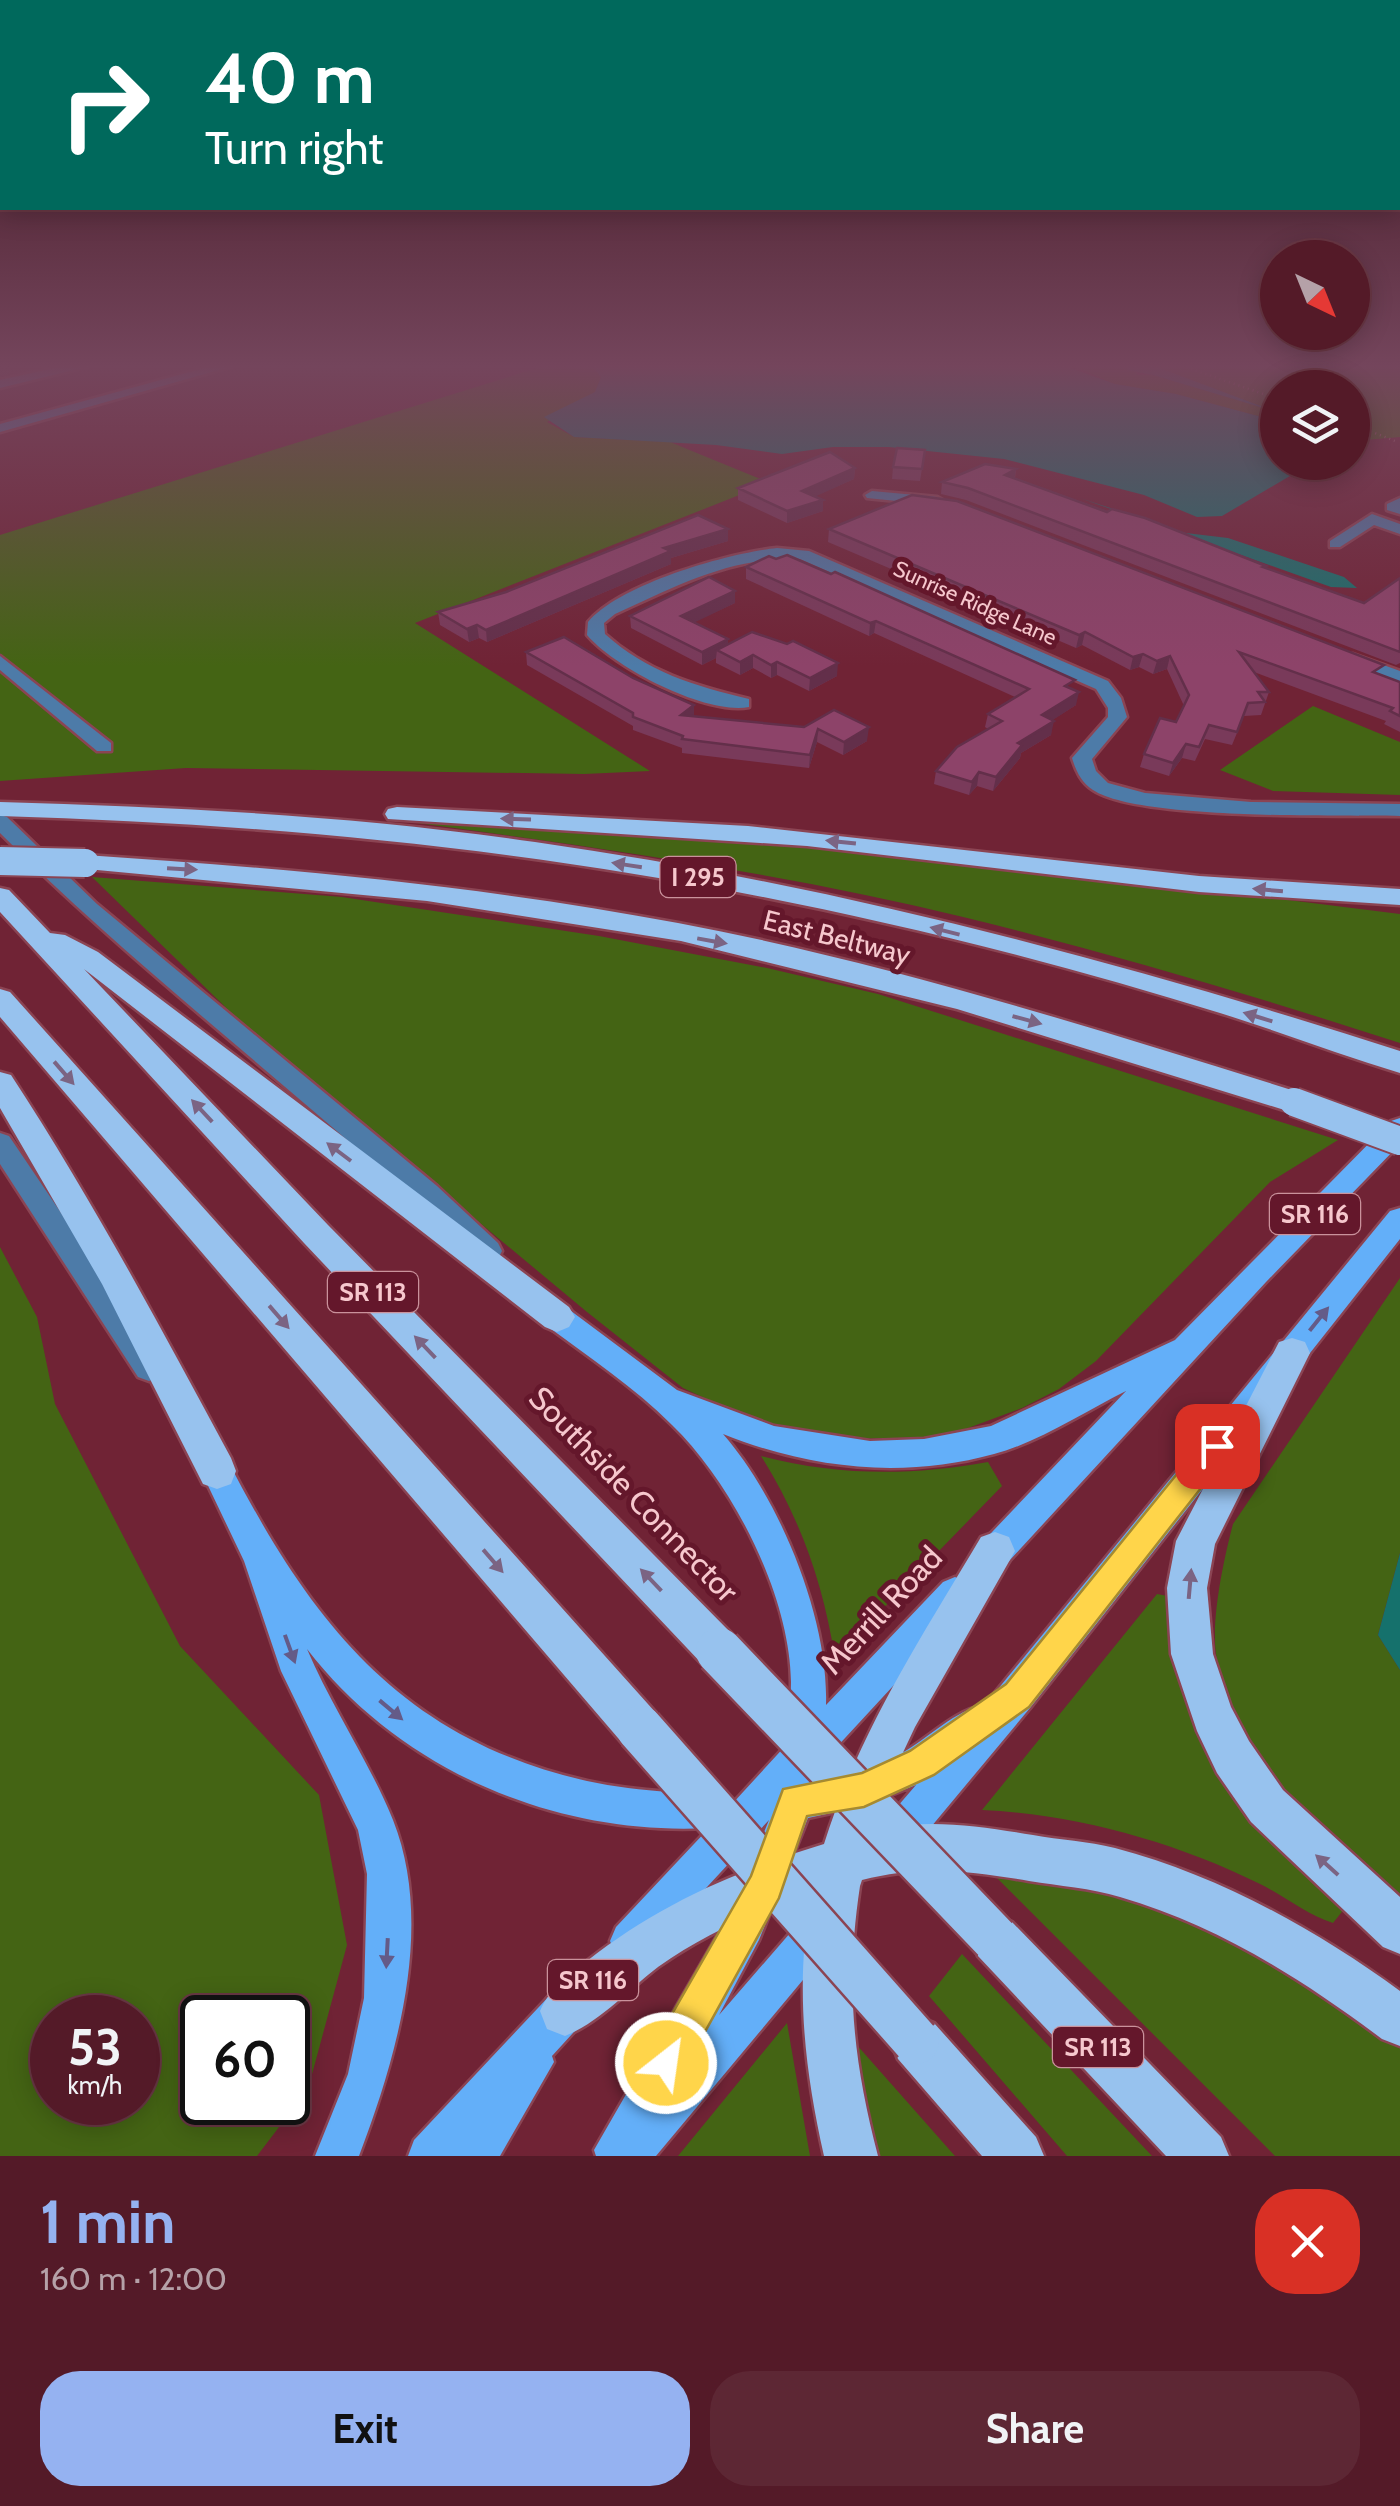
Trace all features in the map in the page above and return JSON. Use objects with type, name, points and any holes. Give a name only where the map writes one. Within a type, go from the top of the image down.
[{"type":"highway","points":[[87,810],[234,807],[728,830],[1400,906]]},
{"type":"highway","name":"East Beltway","points":[[14,809],[238,819],[449,838],[671,872],[1005,945],[1400,1062]]},
{"type":"highway","name":"East Beltway","points":[[0,861],[253,873],[398,889],[529,906],[764,950],[1080,1034],[1294,1102],[1400,1141]]},
{"type":"highway","name":"Southside Connector","points":[[0,896],[330,1248],[1202,2156]]},
{"type":"highway","points":[[1324,896],[1400,897]]},
{"type":"highway","points":[[32,929],[88,958],[556,1316]]},
{"type":"highway","name":"SR 113","points":[[0,999],[1017,2156]]},
{"type":"highway","points":[[0,1083],[48,1156],[119,1280],[217,1470]]},
{"type":"highway","points":[[1292,1353],[1196,1541],[1187,1588],[1192,1654],[1212,1716],[1267,1806],[1400,1930]]},
{"type":"highway","points":[[851,2156],[827,2042],[827,1976],[833,1913],[864,1856],[864,1790],[889,1733],[995,1551]]},
{"type":"highway","points":[[565,2010],[627,1959],[689,1919],[766,1885],[864,1856],[930,1846],[1116,1872],[1188,1896],[1348,1981],[1400,2024]]},
{"type":"main road","name":"Merrill Road","points":[[430,2156],[565,2010],[776,1803],[806,1753],[1400,1128]]},
{"type":"main road","name":"SR 116","points":[[864,1856],[1017,1695],[1400,1219]]},
{"type":"main road","points":[[556,1316],[665,1397],[718,1452],[751,1502],[779,1565],[799,1625],[809,1680],[806,1753]]},
{"type":"main road","points":[[665,1397],[773,1440],[870,1455],[924,1453],[995,1440],[1190,1346]]},
{"type":"main road","points":[[217,1470],[260,1557],[293,1659],[376,1826],[386,1874],[385,1998],[369,2074],[338,2156]]},
{"type":"main road","points":[[260,1557],[345,1666],[391,1712],[459,1756],[542,1788],[645,1810],[685,1813],[864,1790],[922,1763],[1017,1695]]},
{"type":"main road","points":[[613,2156],[766,1885],[776,1803]]},
{"type":"main road","points":[[627,2156],[833,1913]]},
{"type":"main road","points":[[475,2156],[565,2010]]},
{"type":"street","points":[[872,494],[960,506]]},
{"type":"street","points":[[1335,544],[1397,506]]},
{"type":"street","points":[[1372,519],[1400,529]]},
{"type":"street","name":"Sunrise Ridge Lane","points":[[743,703],[686,691],[608,648],[596,635],[596,622],[609,610],[732,557],[776,551],[802,554],[1102,685],[1116,700],[1119,713],[1113,729],[1082,758],[1087,774],[1101,787],[1144,800],[1251,808],[1400,810]]},
{"type":"street","points":[[1345,656],[1400,677]]},
{"type":"street","points":[[0,662],[104,746]]},
{"type":"street","points":[[0,822],[89,909],[200,1006],[427,1192],[556,1316]]},
{"type":"street","points":[[0,1143],[217,1470]]},
{"type":"green space","points":[[226,465],[725,465],[770,483],[415,623],[650,771],[584,774],[186,768],[0,781],[0,535]]},
{"type":"green space","points":[[1313,706],[1400,742],[1400,795],[1273,791],[1220,770]]},
{"type":"green space","points":[[417,820],[650,830],[1057,871],[1400,914],[1400,1043],[1128,960],[895,901],[691,863]]},
{"type":"green space","points":[[92,877],[342,897],[599,936],[767,968],[878,994],[1338,1140],[1270,1182],[1096,1361],[1059,1389],[1022,1408],[944,1437],[846,1439],[749,1419],[683,1388],[587,1312],[253,1034]]},
{"type":"green space","points":[[0,1247],[37,1317],[55,1404],[180,1646],[319,1795],[347,1945],[310,2082],[310,1995],[180,1995],[180,2125],[281,2125],[257,2156],[0,2156]]},
{"type":"green space","points":[[1400,1278],[1400,1553],[1378,1635],[1400,1670],[1400,1905],[1313,1823],[1262,1762],[1225,1693],[1216,1654],[1215,1623],[1233,1524]]},
{"type":"green space","points":[[761,1456],[874,1472],[988,1462],[1002,1486],[835,1658],[808,1553],[788,1504]]},
{"type":"green space","points":[[1157,1594],[1173,1597],[1175,1628],[1345,1908],[1333,1923],[1226,1868],[1159,1843],[1053,1817],[982,1810]]},
{"type":"green space","points":[[992,1873],[1054,1882],[1187,1918],[1244,1944],[1400,2044],[1400,2156],[1275,2156]]},
{"type":"green space","points":[[962,1954],[1152,2156],[1067,2156],[929,1996]]},
{"type":"green space","points":[[787,2023],[810,2156],[678,2156]]},
{"type":"green space","points":[[856,2044],[955,2156],[878,2156],[860,2082]]},
{"type":"water","points":[[1026,465],[1260,465],[1260,480],[1283,480],[1222,516],[1197,517],[1144,495]]},
{"type":"water","points":[[1080,498],[1186,533],[1228,538],[1344,577],[1357,588],[1331,587]]},
{"type":"water","points":[[1400,1553],[1400,1670],[1378,1635]]},
{"type":"building","points":[[798,465],[850,465],[855,468],[802,491],[823,500],[787,511],[738,488]]},
{"type":"building","points":[[894,465],[923,465],[922,469]]},
{"type":"building","points":[[984,465],[1016,469],[1005,475],[1107,512],[1112,509],[1145,518],[1364,603],[1400,578],[1400,652],[968,488],[942,482]]},
{"type":"building","points":[[912,495],[957,501],[1384,665],[1373,672],[1400,682],[1400,716],[1390,711],[1393,708],[1239,652],[1269,692],[1258,692],[1265,702],[1248,703],[1237,732],[1209,725],[1199,747],[1186,744],[1173,763],[1144,754],[1160,718],[1176,722],[1189,695],[1170,656],[1157,661],[1143,654],[1133,657],[1085,632],[1079,635],[829,529]]},
{"type":"building","points":[[698,515],[728,529],[664,548],[671,551],[486,630],[477,625],[467,629],[438,612],[506,592]]},
{"type":"building","points":[[787,555],[831,574],[835,572],[1075,680],[1065,686],[1079,692],[1042,715],[1054,721],[1018,743],[1022,745],[996,777],[979,772],[972,782],[936,771],[957,747],[1002,721],[988,714],[1029,689],[746,567],[769,556],[776,559]]},
{"type":"building","points":[[709,577],[735,591],[681,616],[728,639],[702,652],[630,616]]},
{"type":"building","points":[[752,632],[787,644],[793,641],[838,663],[810,678],[777,662],[771,665],[753,655],[740,662],[717,650]]},
{"type":"building","points":[[564,637],[633,678],[694,705],[681,715],[804,727],[834,710],[869,727],[844,742],[818,729],[810,755],[682,739],[683,736],[633,717],[633,713],[526,652]]},
{"type":"route","points":[[666,2063],[766,1885],[795,1801],[864,1790],[922,1763],[1017,1695],[1217,1446]]}]
